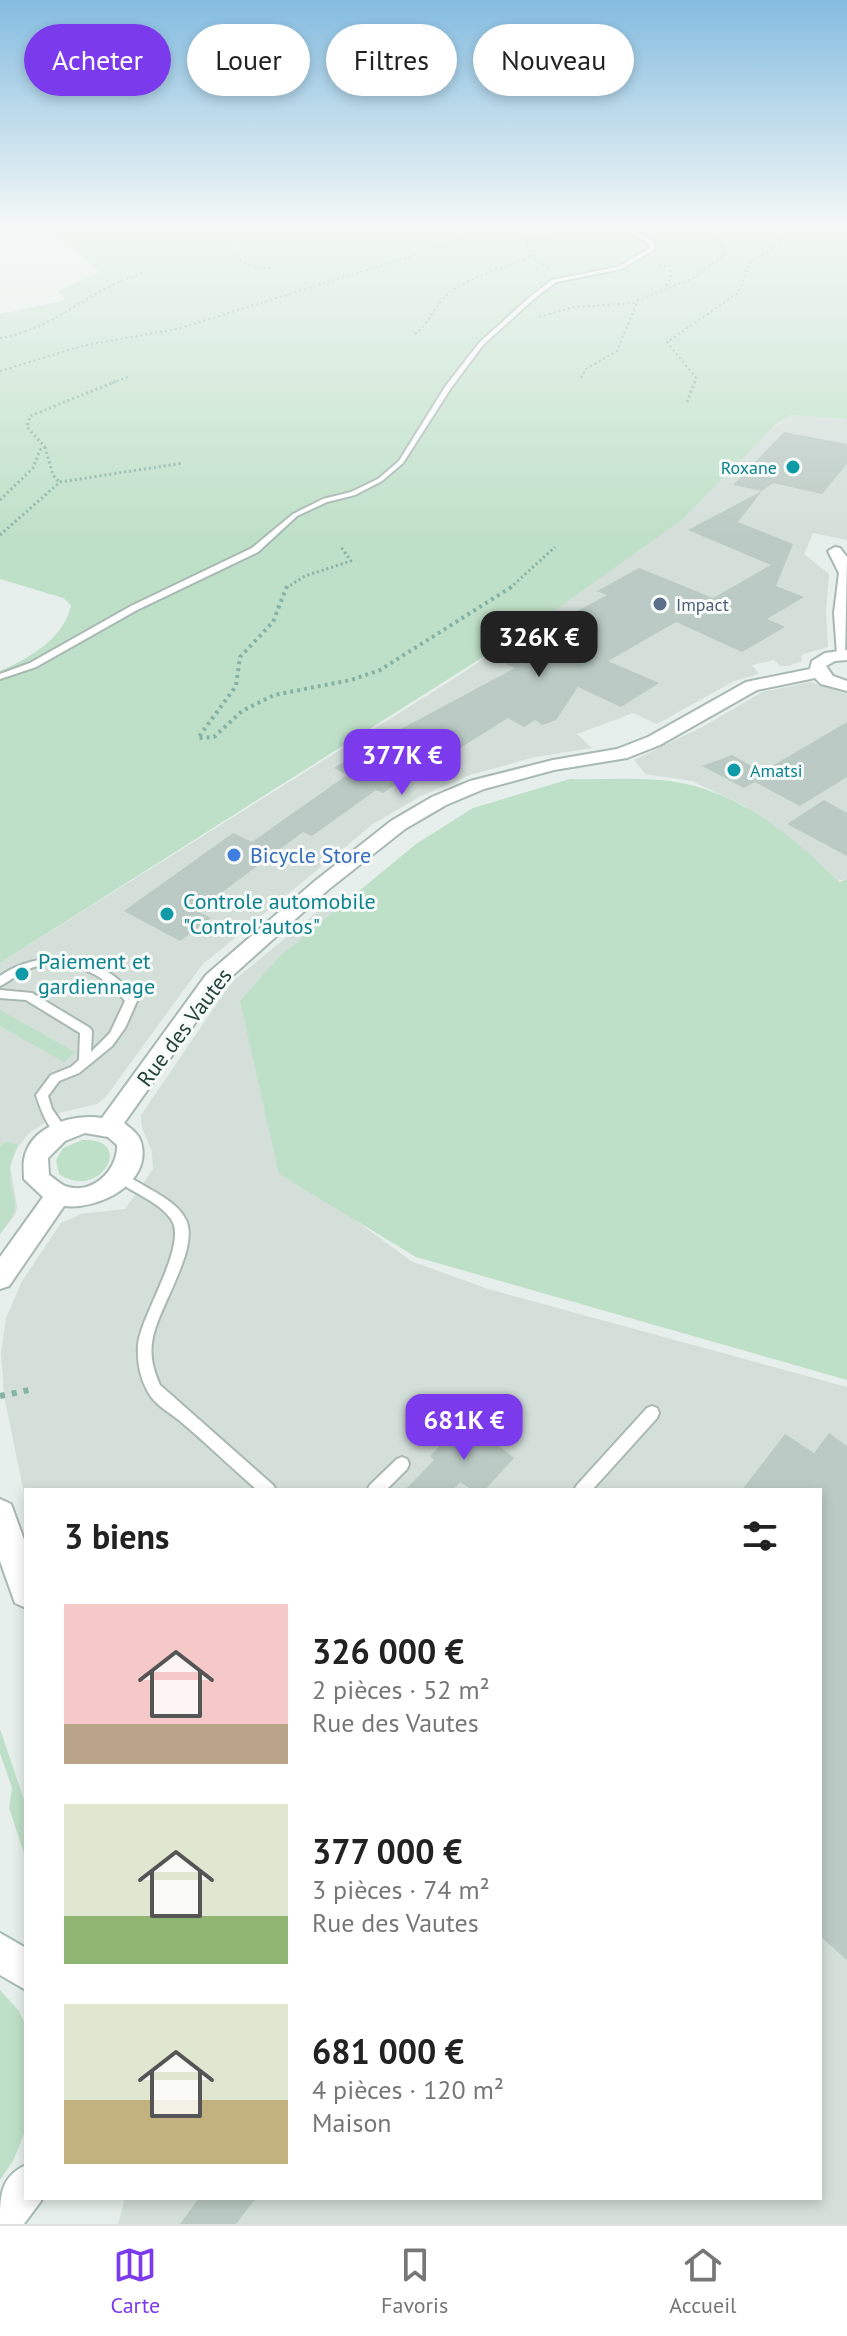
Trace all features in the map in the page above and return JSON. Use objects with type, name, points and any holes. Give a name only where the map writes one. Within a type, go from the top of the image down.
[{"type":"street","points":[[835,551],[846,573],[842,613],[846,655]]},
{"type":"street","name":"Rue des Vautes","points":[[109,1126],[214,980],[332,877],[398,825],[439,801],[477,785],[553,765],[621,754],[654,741],[752,686],[819,672],[818,664],[825,658],[846,655]]},
{"type":"street","points":[[819,672],[827,680],[847,686]]},
{"type":"street","points":[[85,1124],[109,1126],[123,1135],[131,1148],[131,1163],[121,1178],[95,1194],[58,1195],[37,1179],[35,1169],[41,1148],[61,1131],[85,1124]]},
{"type":"street","points":[[0,1278],[58,1195]]},
{"type":"street","points":[[0,1514],[24,1586]]},
{"type":"street","points":[[0,2222],[24,2189]]},
{"type":"street","points":[[19,2224],[25,2200]]},
{"type":"lane","points":[[0,677],[33,665],[134,608],[255,550],[295,515],[325,500],[353,494],[380,480],[401,462],[448,387],[481,344],[498,329]]},
{"type":"lane","points":[[0,982],[11,971],[59,961],[80,963],[123,985],[131,1001],[124,1021],[99,1054],[75,1070],[55,1078],[42,1095],[46,1110],[61,1131]]},
{"type":"lane","points":[[0,994],[28,996],[86,1031],[85,1061]]},
{"type":"lane","points":[[121,1178],[170,1210],[184,1232],[183,1246],[154,1306],[147,1333],[144,1359],[154,1389],[266,1488]]},
{"type":"lane","points":[[584,1488],[652,1413]]},
{"type":"lane","points":[[377,1488],[402,1464]]},
{"type":"path","points":[[0,338],[33,329]]},
{"type":"path","points":[[0,371],[82,346],[178,329]]},
{"type":"path","points":[[415,334],[421,329]]},
{"type":"path","points":[[581,378],[586,369],[617,351],[626,329]]},
{"type":"path","points":[[686,329],[667,342],[696,378],[687,402]]},
{"type":"path","points":[[60,482],[55,478],[50,455],[27,427],[30,416],[130,376]]},
{"type":"path","points":[[0,500],[33,468],[40,450],[45,447]]},
{"type":"path","points":[[0,535],[60,482],[183,463]]},
{"type":"path","points":[[341,547],[351,561],[305,576],[287,586],[273,622],[240,657],[236,686],[198,738],[207,740],[217,737],[233,717],[261,700],[307,685],[369,675],[380,670],[513,586],[555,547]]},
{"type":"path","points":[[0,1396],[34,1389]]},
{"type":"shaded area","points":[[791,415],[847,419],[847,540],[813,533],[804,554],[829,574],[826,611],[828,647],[804,654],[802,661],[789,666],[780,666],[774,660],[752,665],[759,674],[734,681],[657,724],[633,713],[577,734],[592,748],[535,757],[470,775],[419,797],[373,824],[202,965],[105,1098],[97,1104],[59,1113],[28,1134],[10,1166],[17,1207],[15,1215],[0,1234],[0,963],[455,678],[540,621],[687,515],[765,433]]},
{"type":"shaded area","points":[[810,682],[847,694],[847,879],[832,882],[745,806],[692,781],[645,774],[634,760],[704,726],[762,692]]},
{"type":"shaded area","points":[[334,898],[351,905],[311,1175],[358,1222],[411,1261],[488,1289],[847,1387],[847,2224],[118,2224],[124,2200],[822,2200],[822,1488],[24,1488],[24,1493],[4,1395],[1,1353],[6,1318],[22,1281],[61,1223],[81,1214],[125,1209],[153,1169],[152,1152],[142,1128],[141,1115],[231,983]]},
{"type":"green space","points":[[0,329],[847,329],[847,419],[791,415],[775,425],[684,518],[543,619],[0,963],[0,671],[44,646],[61,628],[71,605],[63,598],[0,579]]},
{"type":"green space","points":[[570,779],[658,780],[708,790],[769,822],[839,882],[847,879],[847,1380],[416,1257],[279,1174],[240,1001],[280,956],[416,844],[473,808]]},
{"type":"green space","points":[[0,1010],[75,1052],[64,1062],[0,1026]]},
{"type":"green space","points":[[82,1140],[98,1142],[107,1148],[110,1157],[106,1166],[99,1175],[88,1180],[74,1180],[59,1174],[56,1160],[63,1148]]},
{"type":"green space","points":[[7,1142],[18,1144],[10,1169],[15,1207],[0,1234],[0,1146]]},
{"type":"green space","points":[[0,1729],[24,1800],[24,1853],[9,1808],[12,1788],[0,1753]]},
{"type":"green space","points":[[0,1990],[19,2011],[24,2022],[24,2134],[13,2161],[0,2180]]},
{"type":"building","name":"Roxane","points":[[784,432],[847,444],[847,464],[822,494],[773,483],[762,491],[733,485]]},
{"type":"building","points":[[762,491],[738,522],[793,544],[776,586],[804,597],[767,619],[785,627],[742,652],[676,622],[608,661],[659,683],[621,707],[578,687],[556,720],[542,725],[535,720],[524,727],[508,718],[452,753],[447,750],[383,793],[376,790],[312,836],[303,832],[197,911],[211,918],[180,941],[124,911],[233,833],[252,842],[347,775],[334,768],[371,745],[515,668],[506,664],[575,627],[561,620],[607,595],[597,591],[639,568],[713,598],[771,565],[688,530]]},
{"type":"building","points":[[847,722],[847,777],[800,806],[755,782],[744,788],[702,766],[732,755],[762,772]]},
{"type":"building","points":[[824,800],[847,813],[847,856],[787,824]]},
{"type":"building","points":[[465,1419],[514,1458],[487,1488],[469,1488],[460,1482],[455,1488],[407,1488],[434,1460],[430,1456]]},
{"type":"building","points":[[829,1433],[847,1446],[847,1960],[822,1938],[822,1488],[744,1488],[785,1434],[814,1453]]},
{"type":"building","points":[[198,2200],[254,2200],[236,2224],[180,2224]]},
{"type":"place","name":"Roxane","points":[[793,467]]},
{"type":"place","name":"Impact","points":[[660,604]]},
{"type":"place","name":"Amatsi","points":[[734,770]]},
{"type":"place","name":"Bicycle Store","points":[[234,855]]},
{"type":"place","name":"Controle automobile \"Control'autos\"","points":[[167,914]]},
{"type":"place","name":"Paiement et gardiennage","points":[[22,974]]}]
